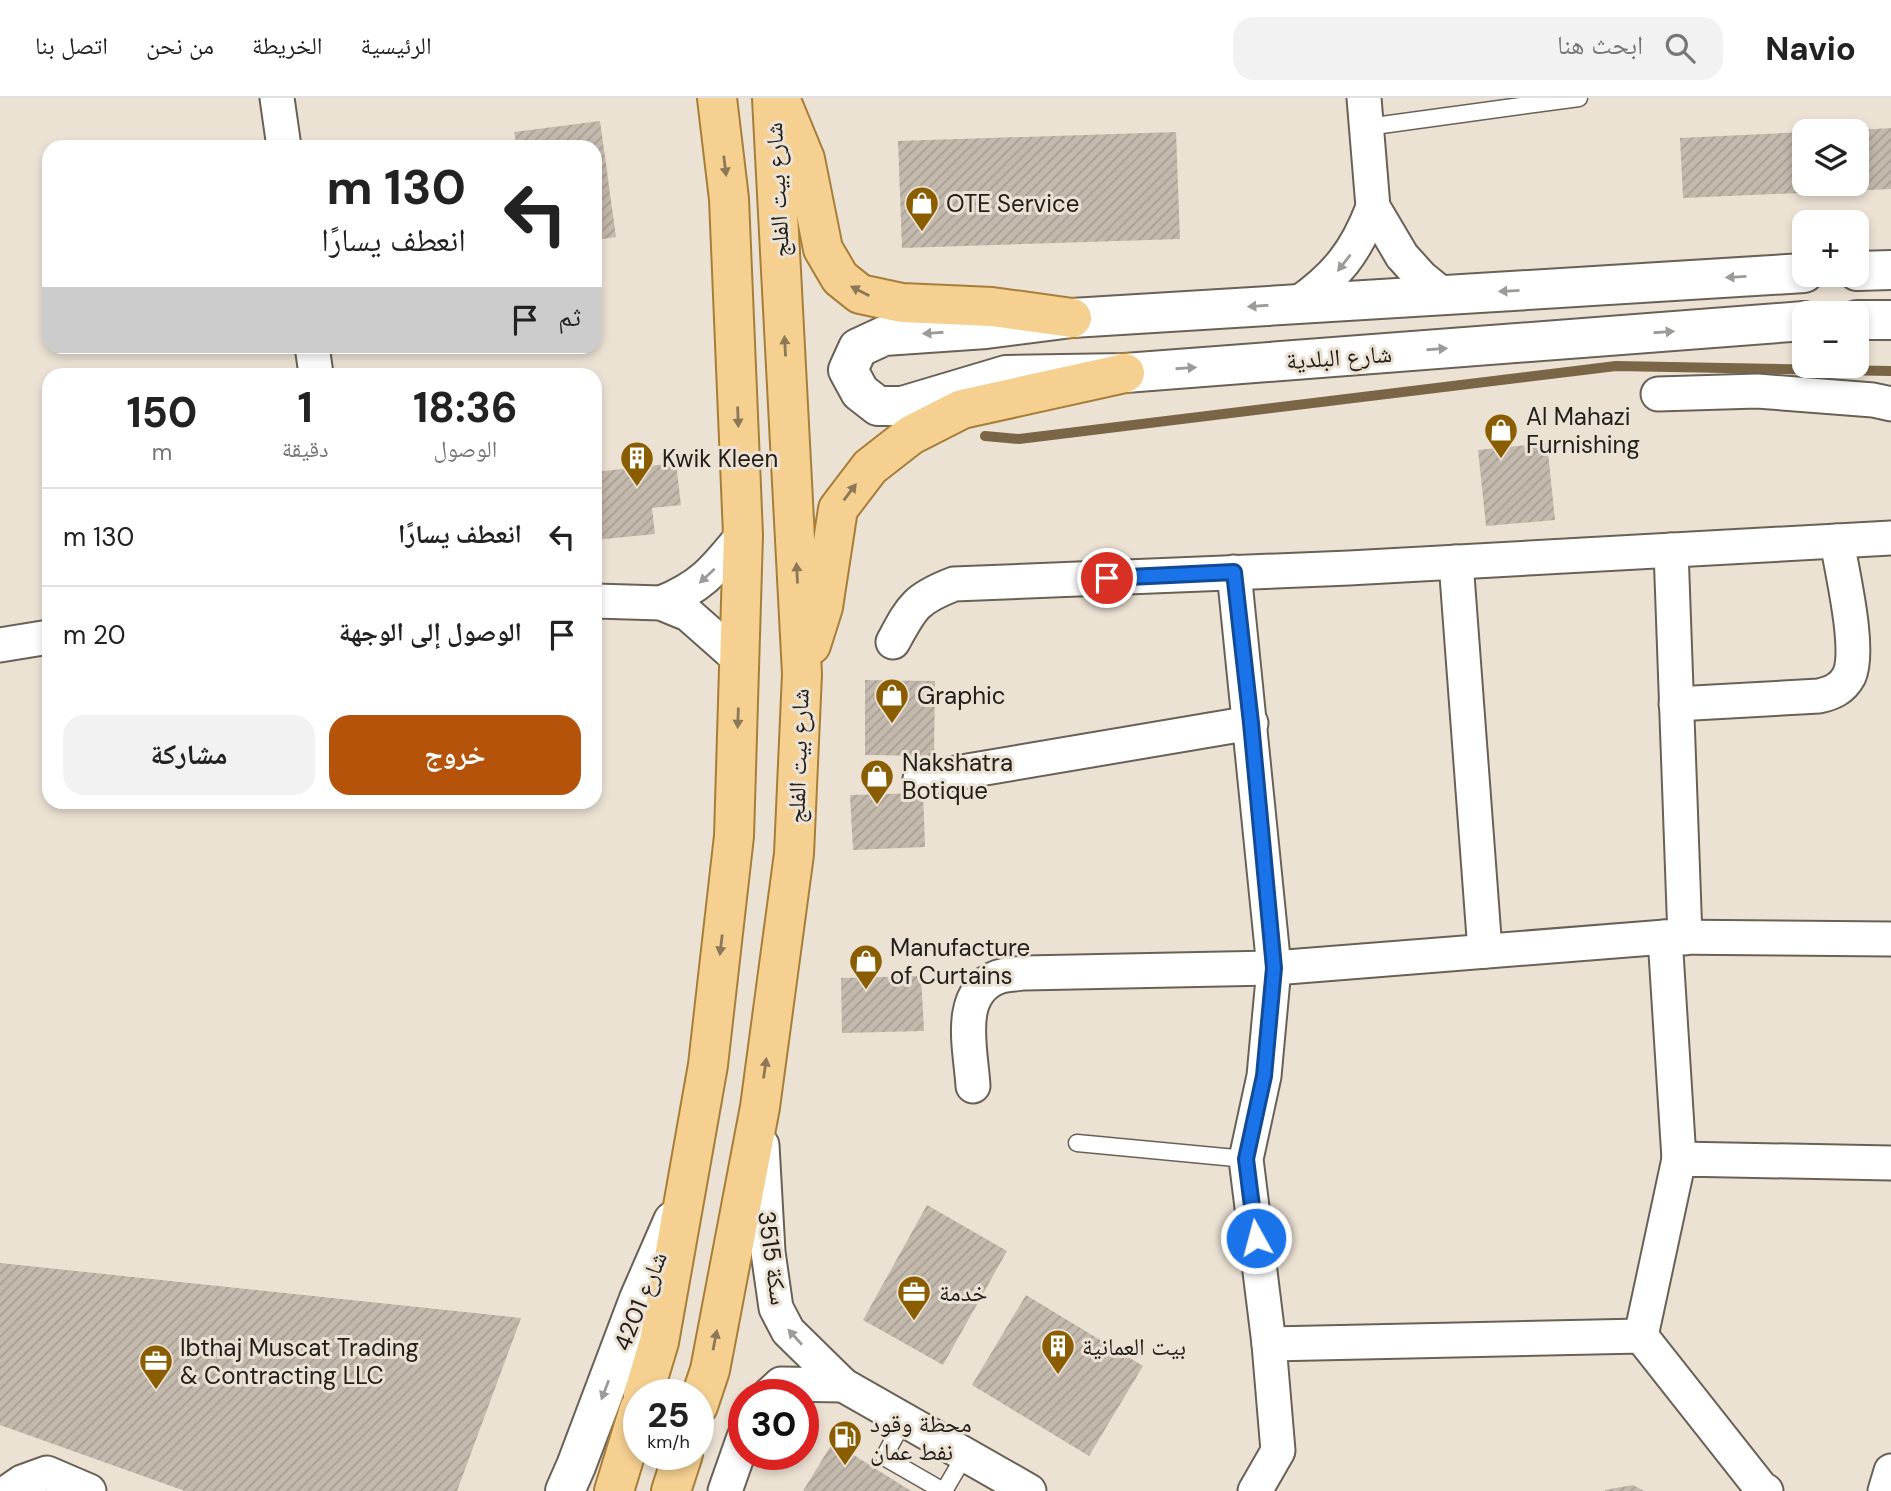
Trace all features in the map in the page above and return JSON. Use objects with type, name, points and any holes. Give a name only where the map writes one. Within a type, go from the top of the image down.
[{"type":"main road","name":"شارع بيت الفلج","points":[[648,1379],[659,1342],[708,1065],[734,836],[743,535],[729,199],[717,98]]},
{"type":"main road","name":"شارع بيت الفلج","points":[[707,1379],[760,1107],[794,853],[802,674],[772,98]]},
{"type":"main road","points":[[779,98],[805,159],[823,249],[840,278],[860,294],[902,303],[992,307],[1072,318]]},
{"type":"main road","points":[[802,674],[823,607],[838,509],[870,467],[911,435],[962,409],[1125,373]]},
{"type":"main road","points":[[614,1491],[623,1461]]},
{"type":"main road","points":[[671,1491],[678,1470]]},
{"type":"street","points":[[277,98],[283,140]]},
{"type":"street","points":[[1297,304],[1336,273],[1352,253],[1373,207],[1366,112]]},
{"type":"street","points":[[1373,207],[1402,256],[1421,277],[1443,295]]},
{"type":"street","points":[[1869,271],[1891,270]]},
{"type":"street","points":[[1072,318],[1792,274]]},
{"type":"street","name":"شارع البلدية","points":[[1072,318],[986,329],[884,336],[858,348],[848,370],[860,392],[878,406],[902,406],[1006,375],[1125,373],[1792,322]]},
{"type":"street","points":[[1869,320],[1891,320]]},
{"type":"street","points":[[1658,394],[1757,391],[1873,400],[1891,404]]},
{"type":"street","points":[[660,603],[685,593],[708,577],[743,535]]},
{"type":"street","points":[[893,642],[912,607],[933,592],[954,584],[1456,562],[1891,538]]},
{"type":"street","points":[[1676,704],[1819,696],[1836,692],[1849,675],[1854,649],[1838,541]]},
{"type":"street","points":[[1641,1336],[1679,1159],[1675,938],[1676,704],[1671,550]]},
{"type":"street","points":[[1456,562],[1485,951]]},
{"type":"street","points":[[1234,572],[1274,968],[1264,1076],[1246,1159],[1269,1344],[1278,1451],[1255,1491]]},
{"type":"street","points":[[602,601],[660,603],[688,614],[740,660]]},
{"type":"street","points":[[0,645],[42,638]]},
{"type":"street","points":[[920,779],[1251,723]]},
{"type":"street","points":[[974,1086],[969,1011],[976,990],[998,976],[1025,973],[1274,968],[1675,938],[1891,939]]},
{"type":"street","name":"سكة 3515","points":[[760,1107],[768,1252],[776,1308],[788,1331],[843,1385],[1029,1491]]},
{"type":"street","points":[[1679,1159],[1891,1163]]},
{"type":"street","name":"شارع 4201","points":[[565,1491],[639,1299],[686,1191]]},
{"type":"street","points":[[1269,1344],[1641,1336]]},
{"type":"street","points":[[1641,1336],[1766,1491]]},
{"type":"street","name":"سكة 3515","points":[[819,1385],[843,1385]]},
{"type":"street","points":[[725,1491],[732,1470]]},
{"type":"street","points":[[1885,1491],[1891,1471]]},
{"type":"street","points":[[9,1491],[22,1482],[47,1473],[89,1491]]},
{"type":"lane","points":[[1366,112],[1579,98]]},
{"type":"lane","points":[[1076,1143],[1246,1159]]},
{"type":"lane","points":[[904,1420],[884,1457],[944,1491],[965,1455]]},
{"type":"building","points":[[600,121],[616,237],[602,239],[602,140],[516,140],[514,132]]},
{"type":"building","points":[[1891,128],[1891,189],[1869,190],[1869,129]]},
{"type":"building","points":[[1176,132],[1180,239],[902,248],[898,141]]},
{"type":"building","points":[[1792,133],[1792,193],[1683,198],[1680,138]]},
{"type":"building","points":[[1547,443],[1555,520],[1486,526],[1478,450]]},
{"type":"building","name":"Kwik Kleen","points":[[676,463],[681,505],[652,508],[655,534],[602,539],[602,471]]},
{"type":"building","points":[[865,680],[935,681],[934,756],[865,755]]},
{"type":"building","points":[[923,793],[925,847],[853,850],[850,795]]},
{"type":"building","points":[[921,976],[924,1031],[842,1033],[841,978]]},
{"type":"building","points":[[927,1205],[1007,1251],[943,1365],[863,1320]]},
{"type":"building","points":[[0,1263],[521,1318],[457,1491],[185,1491],[0,1425]]},
{"type":"building","name":"بيت العمانية","points":[[1026,1295],[1143,1366],[1089,1456],[972,1385]]},
{"type":"building","name":"محطة وقود نفط عمان","points":[[833,1442],[911,1491],[803,1491],[816,1470],[819,1470],[819,1465]]},
{"type":"building","points":[[1633,1485],[1644,1491],[1605,1491],[1605,1490]]},
{"type":"waterway","points":[[985,436],[1019,439],[1616,366],[1891,371]]},
{"type":"place","name":"OTE Service","points":[[922,233]]},
{"type":"place","name":"Al Mahazi Furnishing","points":[[1501,460]]},
{"type":"place","name":"Kwik Kleen","points":[[637,488]]},
{"type":"place","name":"Graphic","points":[[892,725]]},
{"type":"place","name":"Nakshatra Botique","points":[[877,806]]},
{"type":"place","name":"Manufacture of Curtains","points":[[866,991]]},
{"type":"place","name":"خدمة","points":[[914,1322]]},
{"type":"place","name":"بيت العمانية","points":[[1058,1376]]},
{"type":"place","name":"Ibthaj Muscat Trading & Contracting LLC","points":[[156,1391]]},
{"type":"place","name":"محطة وقود نفط عمان","points":[[845,1467]]},
{"type":"route","points":[[1107,578],[1234,572],[1274,968],[1264,1076],[1246,1159],[1256,1238]]}]
